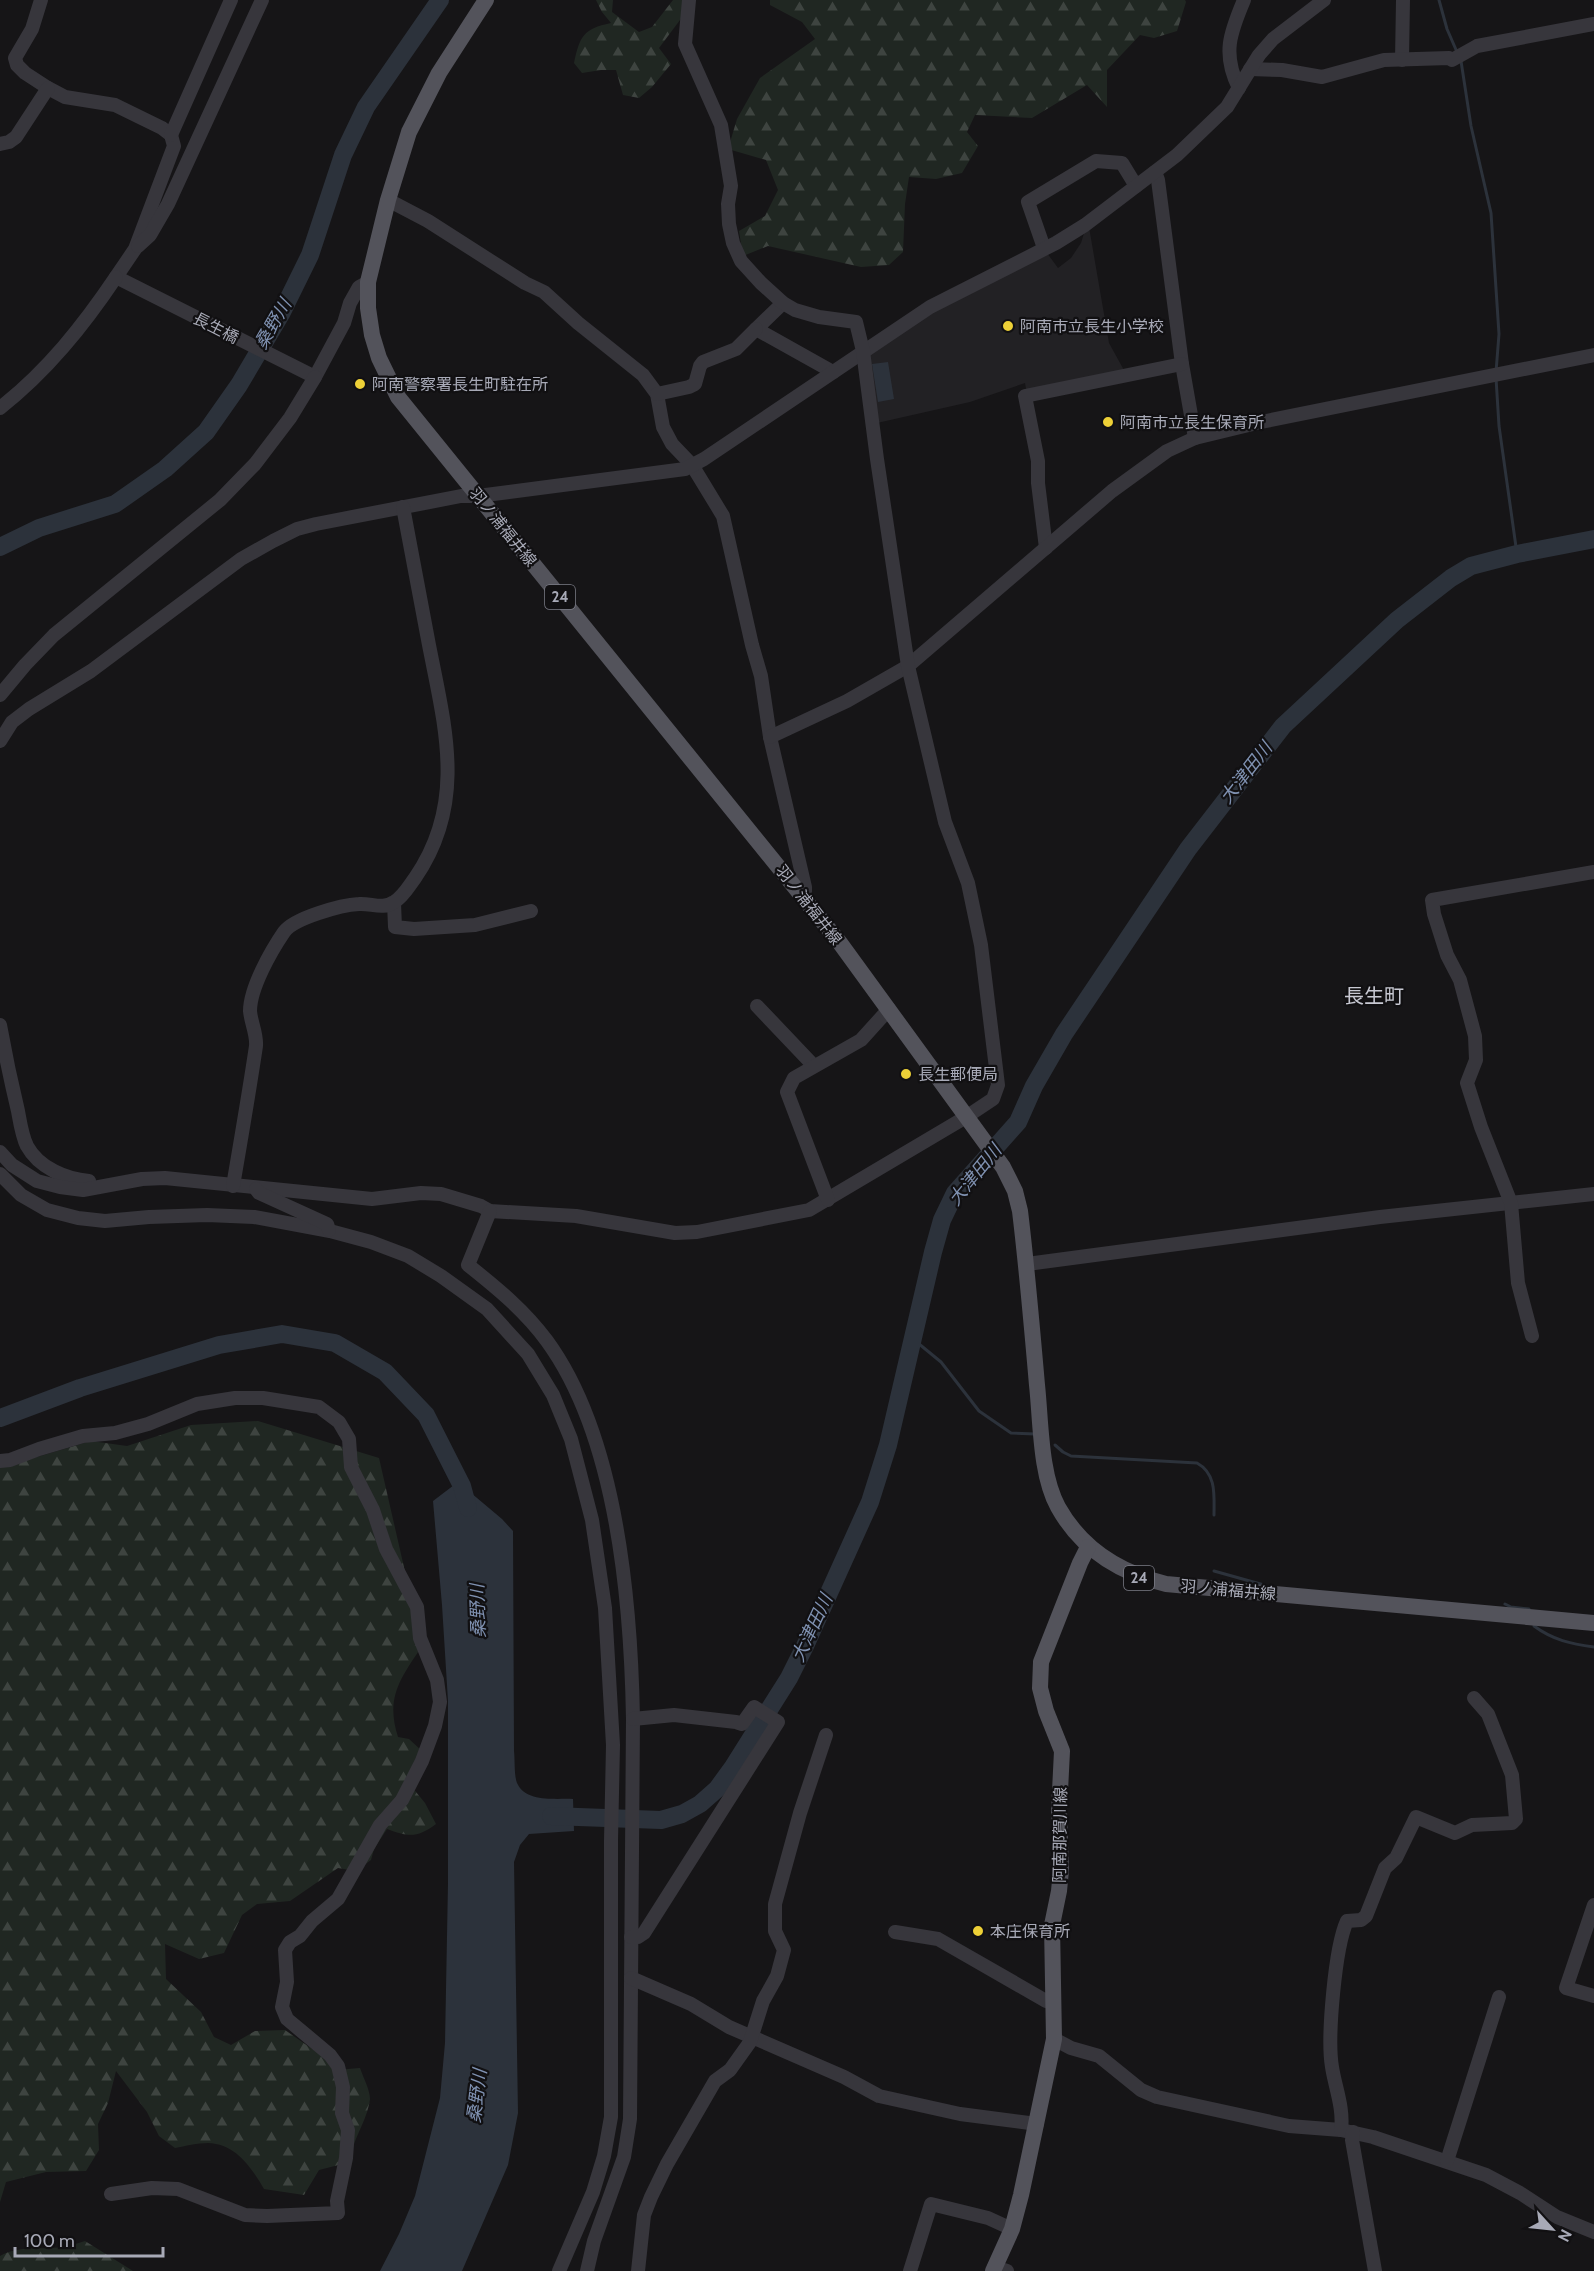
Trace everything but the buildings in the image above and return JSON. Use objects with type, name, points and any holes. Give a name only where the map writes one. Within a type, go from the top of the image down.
[{"type":"main road","name":"羽ノ浦福井線","points":[[486,0],[439,73],[424,101],[409,132],[388,200],[368,282],[368,308],[372,335],[379,358],[398,397],[805,899],[1003,1167],[1018,1201],[1048,1479],[1058,1506],[1088,1547],[1140,1578],[1166,1584],[1594,1623]]},
{"type":"main road","name":"阿南那賀川線","points":[[998,2270],[1029,2167],[1054,2039],[1052,1925],[1059,1891],[1062,1751],[1046,1711],[1040,1688],[1041,1662],[1088,1547]]},
{"type":"street","points":[[0,408],[39,375],[121,280],[174,146],[171,135],[162,128],[115,105],[65,97],[25,73],[17,65],[15,58],[32,29],[41,0]]},
{"type":"street","points":[[171,135],[231,0]]},
{"type":"street","points":[[135,249],[150,236],[168,204],[262,0]]},
{"type":"street","points":[[0,1152],[12,1165],[37,1181],[83,1190],[165,1178],[372,1199],[421,1193],[441,1194],[490,1211],[576,1215],[675,1233],[697,1232],[809,1210],[993,1099],[998,1085],[981,945],[968,883],[945,822],[908,666],[863,351],[856,322],[810,315],[783,303],[741,261],[733,243],[728,214],[731,186],[721,125],[686,44],[689,0]]},
{"type":"street","points":[[1239,88],[1228,57],[1230,36],[1244,0]]},
{"type":"street","points":[[0,741],[12,722],[91,671],[241,559],[297,530],[461,496],[478,496],[685,469],[731,442],[930,307],[1085,225],[1176,155],[1227,107],[1258,55],[1273,39],[1324,0]]},
{"type":"street","points":[[1402,60],[1403,0]]},
{"type":"street","points":[[1250,69],[1282,70],[1322,77],[1339,74],[1364,64],[1402,60],[1449,58],[1452,60],[1477,46],[1594,24]]},
{"type":"street","points":[[0,144],[16,137],[48,88]]},
{"type":"street","points":[[1044,248],[1028,202],[1096,161],[1122,163],[1136,186]]},
{"type":"street","points":[[1155,172],[1158,180],[1182,364],[1195,438]]},
{"type":"street","points":[[388,200],[428,221],[525,283],[544,292],[643,375],[657,394],[663,427],[672,444],[692,465],[723,516],[761,676],[770,737],[805,887],[805,899]]},
{"type":"street","name":"長生橋","points":[[121,280],[311,375]]},
{"type":"street","points":[[0,695],[25,664],[54,636],[220,500],[248,471],[290,418],[311,375],[344,323],[350,303],[359,286],[368,282]]},
{"type":"street","points":[[657,394],[695,384],[703,362],[736,349],[783,303]]},
{"type":"street","points":[[756,329],[833,372]]},
{"type":"street","points":[[770,737],[847,701],[908,666],[1112,491],[1167,451],[1195,438],[1261,422],[1594,355]]},
{"type":"street","points":[[1046,548],[1038,483],[1038,461],[1025,396],[1182,364]]},
{"type":"street","points":[[233,1186],[256,1042],[250,1014],[251,1002],[259,978],[285,931],[295,922],[348,906],[361,904],[383,907],[394,903],[405,892],[427,860],[435,843],[446,793],[448,742],[403,507]]},
{"type":"street","points":[[1532,1336],[1518,1282],[1511,1203],[1481,1127],[1467,1083],[1476,1060],[1475,1036],[1460,980],[1447,955],[1432,900],[1594,873]]},
{"type":"street","points":[[394,903],[394,927],[414,929],[475,925],[531,911]]},
{"type":"street","points":[[757,1006],[814,1066]]},
{"type":"street","points":[[828,1200],[787,1092],[794,1078],[861,1040],[889,1010]]},
{"type":"street","points":[[0,1025],[9,1076],[27,1146],[37,1159],[69,1178],[110,1185]]},
{"type":"street","points":[[0,1173],[21,1195],[47,1210],[78,1218],[105,1221],[207,1215],[254,1217],[330,1231],[371,1242],[399,1253],[441,1276],[487,1309],[528,1354],[553,1395],[571,1439],[592,1520],[605,1608],[613,1745],[611,2117],[604,2156],[593,2192],[559,2271]]},
{"type":"street","points":[[255,1187],[260,1193],[327,1224],[330,1231]]},
{"type":"street","points":[[1026,1264],[1192,1241],[1594,1194]]},
{"type":"street","points":[[490,1211],[468,1265],[519,1308],[547,1341],[568,1376],[597,1445],[619,1544],[627,1600],[633,1719],[631,2086],[624,2157],[594,2241],[587,2271]]},
{"type":"street","points":[[0,1461],[10,1460],[83,1436],[115,1433],[148,1425],[197,1404],[235,1398],[263,1398],[319,1407],[339,1422],[349,1438],[351,1467],[373,1510],[386,1549],[417,1607],[420,1638],[437,1680],[440,1702],[435,1726],[422,1761],[402,1800],[380,1825],[338,1899],[312,1921],[300,1936],[290,1942],[285,1950],[287,1982],[282,2007],[287,2019],[330,2055],[338,2066],[343,2087],[342,2113],[348,2130],[346,2158],[337,2201],[338,2213],[245,2215],[178,2188],[152,2188],[111,2194]]},
{"type":"street","points":[[1375,2271],[1352,2140],[1341,2111],[1331,2064],[1335,1982],[1347,1921],[1361,1920],[1366,1916],[1385,1868],[1396,1858],[1416,1817],[1455,1833],[1472,1825],[1512,1823],[1516,1819],[1512,1775],[1488,1714],[1474,1698]]},
{"type":"street","points":[[631,1937],[638,1937],[644,1933],[778,1722],[754,1707],[742,1724],[684,1716],[633,1719]]},
{"type":"street","points":[[638,2271],[644,2215],[651,2197],[667,2164],[715,2081],[730,2070],[750,2042],[763,2001],[777,1976],[784,1950],[775,1931],[775,1904],[800,1813],[826,1735]]},
{"type":"street","points":[[1594,1905],[1566,1988],[1594,1996]]},
{"type":"street","points":[[895,1932],[938,1939],[1046,2001],[1054,2000]]},
{"type":"street","points":[[631,1978],[691,2004],[729,2027],[888,2099],[960,2114],[1037,2124]]},
{"type":"street","points":[[1447,2161],[1499,1997]]},
{"type":"street","points":[[1054,2039],[1071,2048],[1099,2056],[1141,2090],[1157,2097],[1289,2126],[1347,2131],[1447,2161],[1486,2175],[1520,2193],[1557,2217],[1594,2232]]},
{"type":"street","points":[[910,2271],[931,2204],[988,2218],[1012,2229]]},
{"type":"shaded area","name":"阿南市立長生小学校","points":[[1089,227],[1109,343],[1125,372],[1027,394],[1025,383],[970,402],[877,423],[869,350],[938,308],[1047,253],[1058,268],[1071,258],[1081,243],[1085,230]]},
{"type":"green space","points":[[596,0],[613,0],[612,12],[639,32],[652,27],[673,0],[685,0],[683,16],[659,48],[671,64],[652,87],[639,98],[623,95],[616,70],[582,73],[574,63],[578,46],[584,35],[594,28],[611,23]]},
{"type":"green space","points":[[770,0],[1185,0],[1186,2],[1177,31],[1154,38],[1140,35],[1107,70],[1107,107],[1087,85],[1032,118],[975,115],[967,132],[978,146],[962,173],[936,179],[909,177],[905,204],[903,252],[889,265],[861,267],[768,246],[743,256],[739,231],[765,216],[778,190],[766,160],[728,149],[737,119],[760,78],[815,39],[802,22],[770,5]]},
{"type":"green space","points":[[258,1421],[379,1458],[422,1646],[397,1688],[393,1710],[394,1723],[398,1737],[409,1739],[423,1752],[407,1781],[425,1803],[436,1824],[413,1835],[387,1829],[374,1849],[371,1860],[356,1871],[338,1868],[290,1901],[257,1904],[242,1915],[224,1953],[199,1959],[165,1944],[166,1979],[201,2012],[214,2037],[231,2045],[255,2031],[285,2030],[325,2058],[337,2070],[360,2068],[370,2095],[366,2115],[350,2162],[319,2170],[304,2195],[264,2189],[248,2165],[235,2152],[218,2144],[208,2143],[175,2148],[159,2136],[147,2112],[116,2071],[108,2103],[98,2124],[99,2150],[86,2171],[46,2172],[6,2182],[0,2202],[0,1468],[91,1441],[127,1446],[191,1425]]},
{"type":"green space","points":[[85,2241],[133,2271],[0,2271],[0,2256],[15,2250],[62,2247]]},
{"type":"water","points":[[888,362],[894,399],[878,402],[872,364]]},
{"type":"water","points":[[458,1482],[513,1531],[514,1751],[517,1783],[527,1794],[534,1797],[573,1799],[574,1831],[529,1834],[520,1845],[514,1862],[518,2113],[508,2165],[462,2271],[380,2271],[415,2196],[440,2098],[445,2043],[448,1701],[433,1501]]},
{"type":"waterway","name":"桑野川","points":[[0,547],[39,528],[115,504],[165,469],[206,432],[239,385],[281,314],[310,255],[343,155],[366,107],[440,0]]},
{"type":"waterway","points":[[1439,0],[1447,29],[1457,52]]},
{"type":"waterway","points":[[1461,61],[1471,126],[1491,213],[1499,334],[1496,372]]},
{"type":"waterway","points":[[1496,378],[1499,426],[1517,554]]},
{"type":"waterway","name":"大津田川","points":[[551,1816],[661,1820],[682,1814],[700,1804],[717,1789],[733,1767],[789,1678],[870,1502],[888,1445],[933,1252],[942,1220],[955,1193],[1018,1122],[1034,1086],[1064,1034],[1188,849],[1283,726],[1397,620],[1451,578],[1471,566],[1517,554],[1594,539]]},
{"type":"waterway","name":"桑野川","points":[[0,1418],[80,1388],[219,1345],[282,1334],[335,1343],[385,1372],[426,1415],[462,1486],[468,1508]]},
{"type":"waterway","points":[[913,1339],[941,1362],[979,1411],[1011,1433],[1035,1434]]},
{"type":"waterway","points":[[1055,1445],[1071,1456],[1197,1463],[1211,1479],[1214,1493],[1214,1515]]},
{"type":"waterway","points":[[1214,1571],[1264,1585]]},
{"type":"waterway","points":[[1505,1604],[1529,1609]]},
{"type":"waterway","points":[[1534,1626],[1562,1641],[1594,1647]]},
{"type":"place","name":"阿南市立長生小学校","points":[[1008,326]]},
{"type":"place","name":"阿南警察署長生町駐在所","points":[[360,384]]},
{"type":"place","name":"阿南市立長生保育所","points":[[1108,422]]},
{"type":"place","name":"長生郵便局","points":[[906,1074]]},
{"type":"place","name":"本庄保育所","points":[[978,1931]]},
{"type":"district","name":"長生町","points":[[1374,996]]}]
